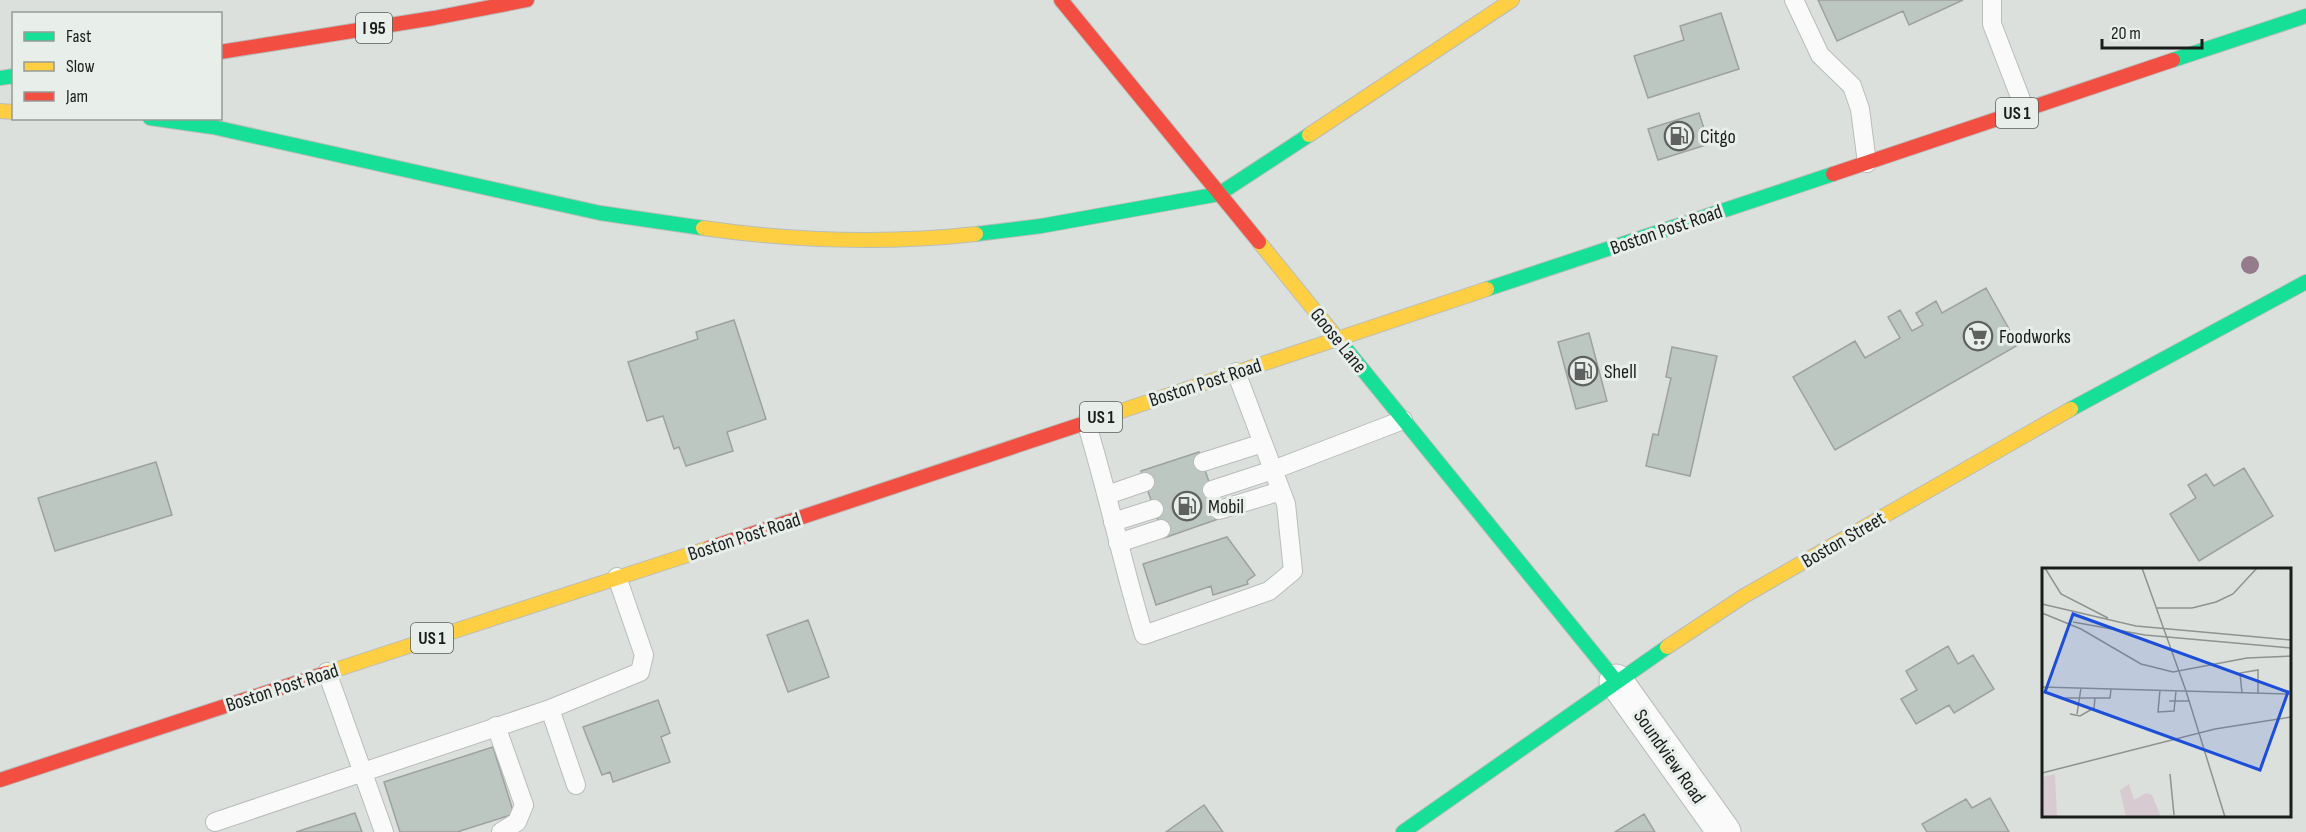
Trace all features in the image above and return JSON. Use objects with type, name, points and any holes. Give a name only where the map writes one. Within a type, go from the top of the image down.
[{"type":"main road","name":"I 95","points":[[222,52],[434,18],[526,0]]},
{"type":"main road","name":"Goose Lane","points":[[1061,0],[1616,681]]},
{"type":"main road","points":[[164,120],[213,127],[600,213],[736,233],[818,239],[886,240],[964,236],[1041,226],[1219,194],[1512,0]]},
{"type":"main road","name":"Boston Post Road","points":[[0,780],[2306,16]]},
{"type":"main road","name":"Boston Street","points":[[1403,832],[1616,681],[1744,596],[2052,419],[2306,282]]},
{"type":"street","name":"Soundview Road","points":[[1616,681],[1724,832]]},
{"type":"lane","points":[[1794,0],[1820,55],[1852,86],[1860,110],[1867,163]]},
{"type":"lane","points":[[1992,0],[1992,24],[2025,110]]},
{"type":"lane","points":[[1086,422],[1144,635],[1269,591],[1293,571],[1286,504],[1236,372]]},
{"type":"lane","points":[[1212,490],[1273,470],[1403,420]]},
{"type":"lane","points":[[1203,462],[1263,442]]},
{"type":"lane","points":[[1107,495],[1145,482]]},
{"type":"lane","points":[[1219,510],[1281,491]]},
{"type":"lane","points":[[1113,522],[1154,509]]},
{"type":"lane","points":[[1118,543],[1161,529]]},
{"type":"lane","points":[[215,822],[360,771],[550,709],[620,683],[640,672],[644,655],[617,577]]},
{"type":"lane","points":[[327,672],[360,771],[384,832]]},
{"type":"lane","points":[[550,709],[576,785]]},
{"type":"lane","points":[[496,726],[524,805],[517,822],[501,832]]},
{"type":"building","points":[[1818,0],[1963,0],[1909,25],[1903,11],[1837,41]]},
{"type":"building","points":[[1721,13],[1739,69],[1648,98],[1634,56],[1684,40],[1680,26]]},
{"type":"building","name":"Citgo","points":[[1699,113],[1709,144],[1658,160],[1648,129]]},
{"type":"building","points":[[1986,288],[2018,345],[1835,450],[1793,377],[1855,341],[1865,358],[1900,338],[1888,317],[1900,310],[1912,331],[1923,325],[1916,313],[1936,301],[1942,313]]},
{"type":"building","points":[[734,320],[766,419],[727,432],[733,451],[686,466],[679,447],[674,449],[663,416],[647,421],[628,362],[698,339],[696,332]]},
{"type":"building","name":"Shell","points":[[1589,333],[1607,401],[1576,409],[1558,342]]},
{"type":"building","points":[[1672,347],[1717,356],[1690,476],[1646,466],[1653,434],[1658,435],[1671,378],[1666,377]]},
{"type":"building","points":[[1199,452],[1221,518],[1164,538],[1141,471]]},
{"type":"building","points":[[156,462],[172,515],[55,551],[38,498]]},
{"type":"building","points":[[2244,468],[2273,516],[2199,561],[2170,514],[2196,498],[2188,485],[2206,474],[2214,486]]},
{"type":"building","points":[[1227,537],[1255,575],[1247,581],[1248,584],[1213,595],[1211,586],[1156,605],[1143,564]]},
{"type":"building","points":[[808,620],[829,677],[788,692],[767,635]]},
{"type":"building","points":[[1948,646],[1958,664],[1973,655],[1994,689],[1954,713],[1949,705],[1916,724],[1901,699],[1917,690],[1906,671]]},
{"type":"building","points":[[658,700],[670,733],[661,737],[670,762],[613,782],[610,772],[602,775],[583,727]]},
{"type":"building","points":[[493,747],[514,814],[457,832],[400,832],[384,782]]},
{"type":"building","points":[[1990,798],[2009,832],[1927,832],[1922,824],[1966,799],[1972,808]]},
{"type":"building","points":[[1204,805],[1223,832],[1166,832]]},
{"type":"building","points":[[355,813],[362,832],[296,832]]},
{"type":"building","points":[[1644,814],[1655,832],[1615,832]]},
{"type":"traffic: fast","points":[[2173,60],[2306,16]]},
{"type":"traffic: fast","points":[[0,78],[12,76]]},
{"type":"traffic: fast","points":[[164,120],[213,127],[600,213],[703,228]]},
{"type":"traffic: fast","points":[[976,234],[1041,226],[1219,194],[1309,135]]},
{"type":"traffic: fast","points":[[1487,289],[1833,174]]},
{"type":"traffic: fast","points":[[2071,409],[2306,282]]},
{"type":"traffic: fast","points":[[1337,338],[1616,681]]},
{"type":"traffic: fast","points":[[1403,832],[1667,647]]},
{"type":"traffic: slow","points":[[1309,135],[1512,0]]},
{"type":"traffic: slow","points":[[0,111],[12,112]]},
{"type":"traffic: slow","points":[[703,228],[771,236],[840,240],[908,239],[976,234]]},
{"type":"traffic: slow","points":[[1259,242],[1337,338]]},
{"type":"traffic: slow","points":[[1103,417],[1487,289]]},
{"type":"traffic: slow","points":[[1667,647],[1744,596],[2071,409]]},
{"type":"traffic: slow","points":[[326,673],[709,548]]},
{"type":"traffic: jam","points":[[222,52],[434,18],[527,0]]},
{"type":"traffic: jam","points":[[1061,0],[1259,242]]},
{"type":"traffic: jam","points":[[1833,174],[2173,60]]},
{"type":"traffic: jam","points":[[709,548],[1103,417]]},
{"type":"traffic: jam","points":[[0,780],[326,673]]},
{"type":"place","name":"Citgo","points":[[1679,136]]},
{"type":"place","name":"Foodworks","points":[[1978,336]]},
{"type":"place","name":"Shell","points":[[1583,371]]},
{"type":"place","name":"Mobil","points":[[1187,506]]}]
